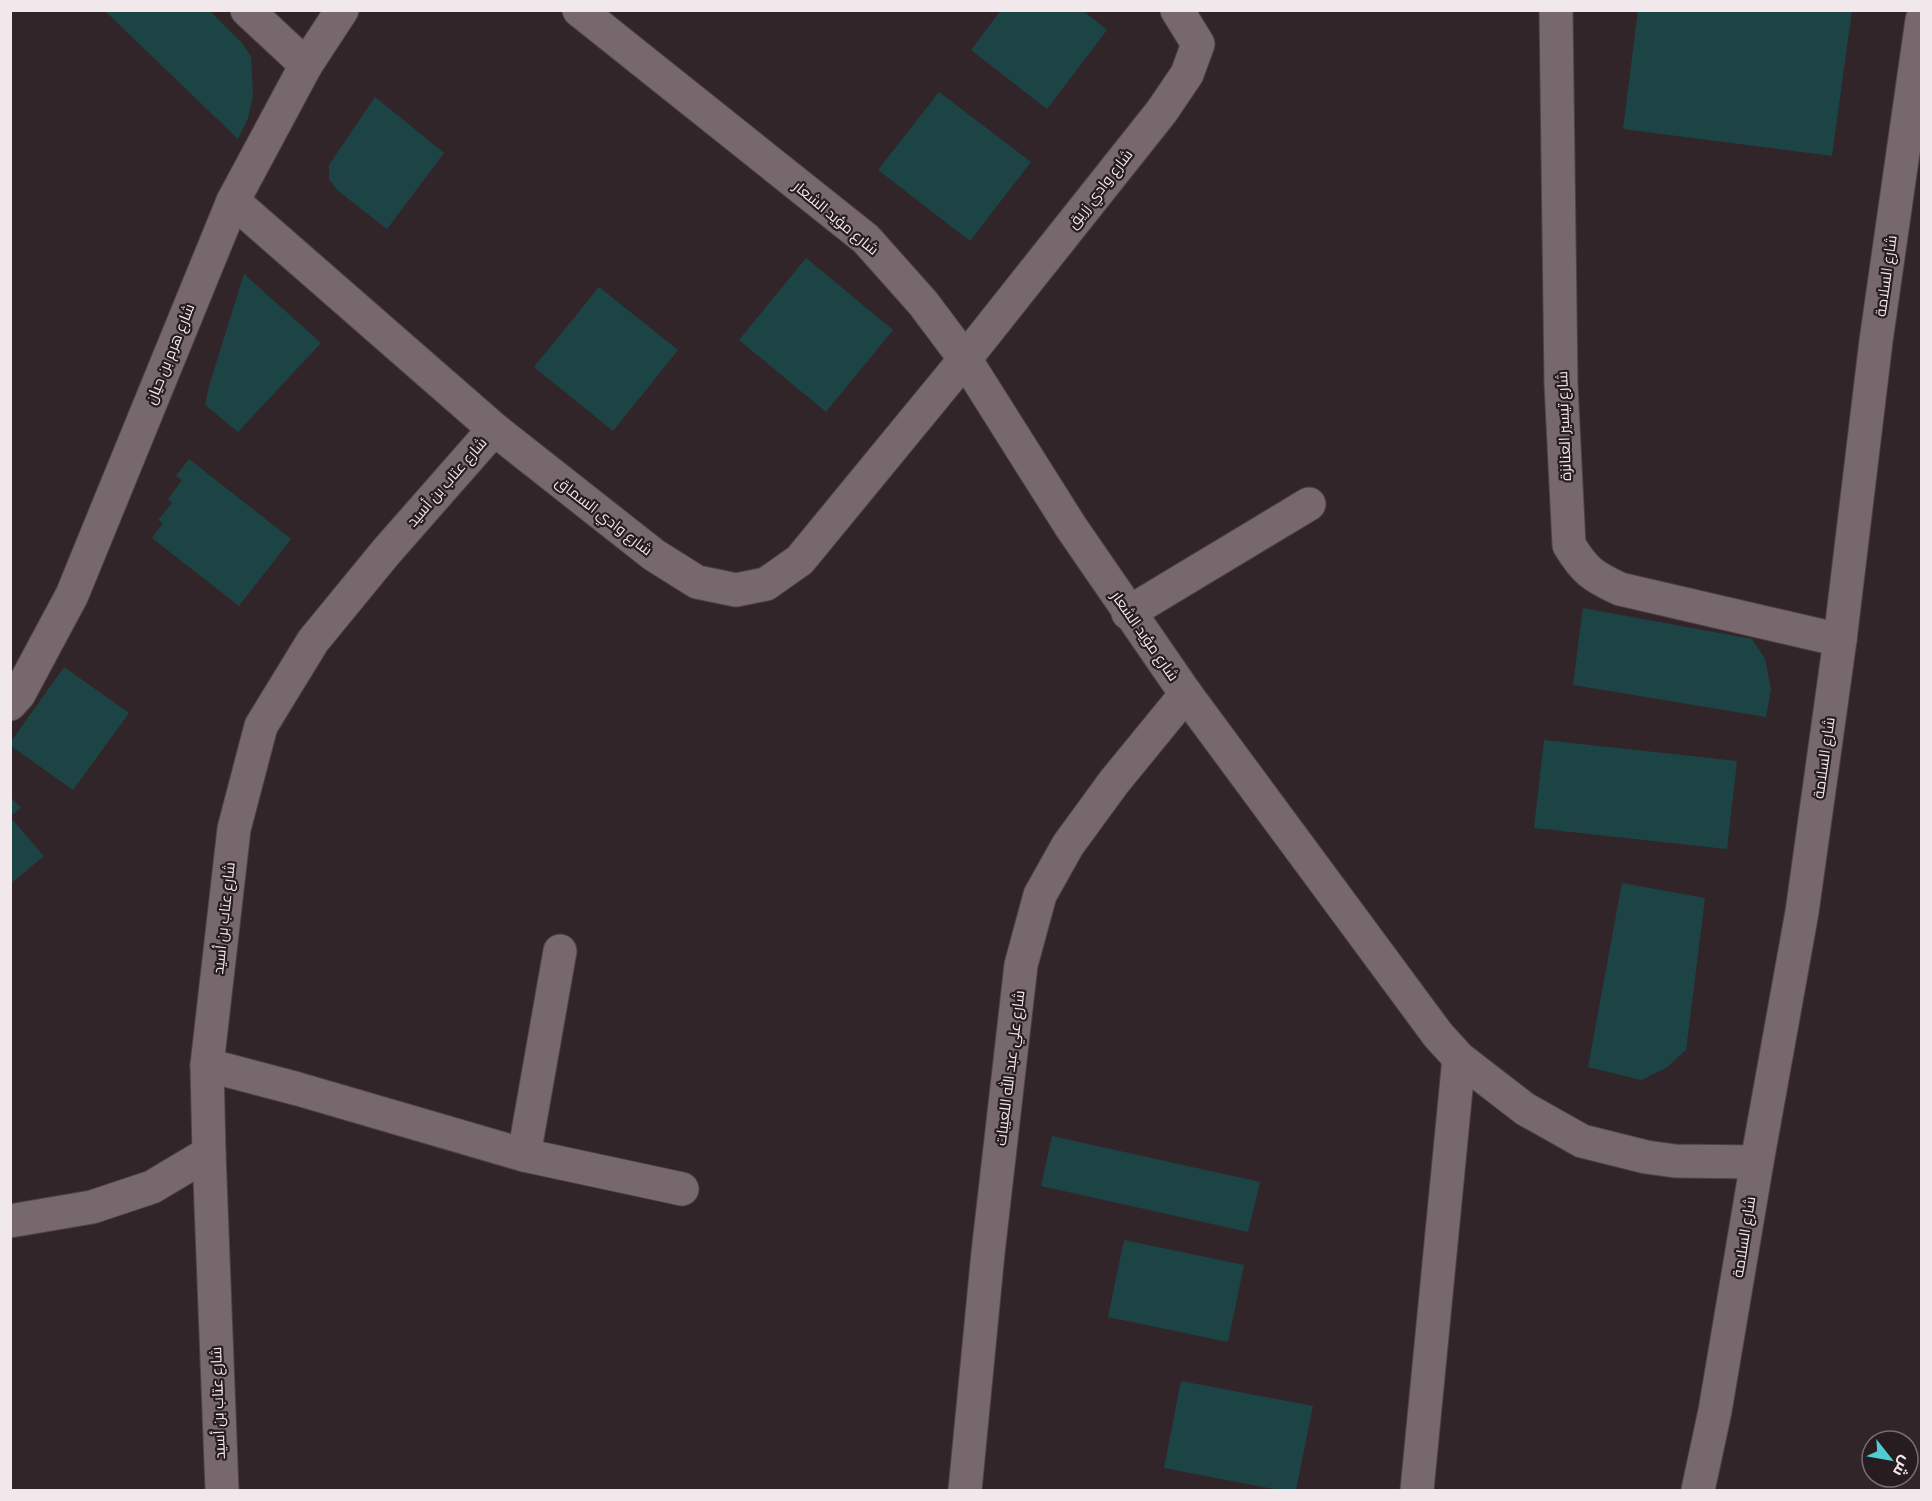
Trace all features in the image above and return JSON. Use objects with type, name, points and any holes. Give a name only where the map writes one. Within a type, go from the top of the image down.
[{"type":"street","points":[[247,10],[306,64]]},
{"type":"street","name":"شارع هرم بن حيان","points":[[10,704],[19,694],[72,595],[233,201],[306,64],[342,10]]},
{"type":"street","name":"شارع مؤيد الشعار","points":[[579,10],[866,239],[923,303],[965,359],[1128,613],[1185,694],[1438,1035],[1459,1058],[1525,1109],[1582,1141],[1646,1157],[1675,1161],[1757,1162]]},
{"type":"street","name":"شارع وادي زريق","points":[[965,359],[1162,111],[1187,75],[1198,44],[1177,10]]},
{"type":"street","name":"شارع تيسير العنانزة","points":[[1556,10],[1562,384],[1569,545],[1581,565],[1595,578],[1620,589],[1840,640]]},
{"type":"street","name":"شارع السلامة","points":[[1698,1491],[1716,1411],[1757,1162],[1802,912],[1840,640],[1876,341],[1922,20]]},
{"type":"street","name":"شارع وادي السماق","points":[[233,201],[494,429],[654,555],[697,582],[736,590],[766,584],[800,560],[965,359]]},
{"type":"street","name":"شارع عتاب بن أسيد","points":[[222,1491],[208,1153],[207,1065],[234,829],[261,726],[313,640],[386,552],[494,429]]},
{"type":"street","points":[[1128,613],[1309,504]]},
{"type":"street","name":"شارع علي عبد الله اللعيبات","points":[[965,1491],[988,1253],[1022,965],[1040,895],[1068,845],[1185,694]]},
{"type":"street","points":[[524,1155],[560,951]]},
{"type":"street","points":[[1417,1491],[1459,1058]]},
{"type":"street","points":[[207,1065],[524,1155],[682,1189]]},
{"type":"street","points":[[10,1221],[92,1207],[152,1187],[208,1153]]},
{"type":"building","points":[[104,10],[209,10],[243,44],[251,57],[253,95],[248,118],[238,139]]},
{"type":"building","points":[[1001,10],[1082,10],[1107,30],[1047,109],[971,50]]},
{"type":"building","points":[[1638,10],[1852,10],[1832,156],[1623,129]]},
{"type":"building","points":[[939,92],[1031,162],[970,241],[878,170]]},
{"type":"building","points":[[375,97],[444,153],[387,229],[337,190],[329,179],[329,165]]},
{"type":"building","points":[[806,258],[893,330],[826,412],[739,340]]},
{"type":"building","points":[[244,274],[321,343],[238,432],[205,405]]},
{"type":"building","points":[[599,287],[678,350],[613,431],[534,367]]},
{"type":"building","points":[[189,459],[291,539],[239,606],[152,538],[163,523],[158,520],[172,503],[168,499],[182,480],[176,476]]},
{"type":"building","points":[[1583,608],[1752,639],[1765,659],[1771,689],[1766,717],[1573,685]]},
{"type":"building","points":[[64,667],[129,713],[73,790],[10,745]]},
{"type":"building","points":[[1544,740],[1737,761],[1727,849],[1534,828]]},
{"type":"building","points":[[10,796],[21,808],[10,816]]},
{"type":"building","points":[[10,817],[44,856],[10,884]]},
{"type":"building","points":[[1622,883],[1705,898],[1686,1050],[1666,1068],[1641,1080],[1588,1067]]},
{"type":"building","points":[[1052,1136],[1260,1182],[1248,1232],[1041,1186]]},
{"type":"building","points":[[1124,1240],[1244,1265],[1228,1342],[1108,1317]]},
{"type":"building","points":[[1181,1381],[1313,1406],[1296,1490],[1279,1490],[1164,1468]]}]
